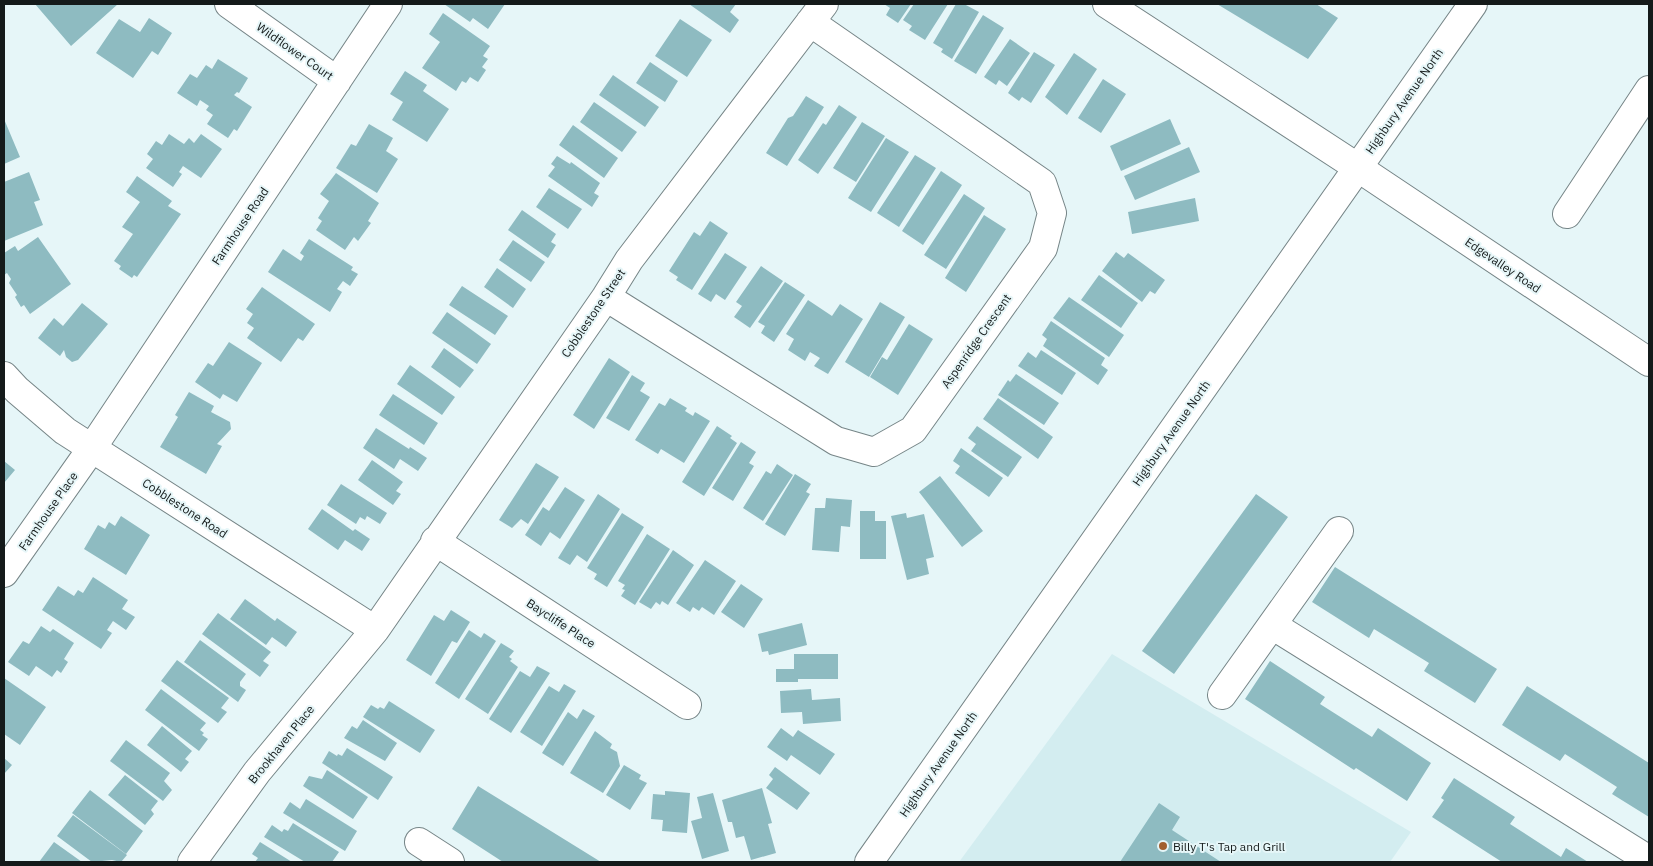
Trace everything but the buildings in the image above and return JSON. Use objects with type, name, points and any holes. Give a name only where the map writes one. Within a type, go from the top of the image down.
[{"type":"street","name":"Wildflower Court","points":[[229,4],[336,81]]},
{"type":"street","name":"Farmhouse Road","points":[[92,448],[388,4]]},
{"type":"street","name":"Highbury Avenue North","points":[[869,862],[1473,4]]},
{"type":"street","name":"Edgevalley Road","points":[[1112,5],[1649,362]]},
{"type":"street","name":"Cobblestone Street","points":[[375,630],[629,260],[817,13]]},
{"type":"street","name":"Aspenridge Crescent","points":[[606,296],[836,441],[874,452],[912,430],[1043,248],[1052,213],[1042,183],[817,13]]},
{"type":"street","points":[[1567,214],[1649,90]]},
{"type":"street","name":"Cobblestone Road","points":[[4,376],[17,390],[65,431],[375,630]]},
{"type":"street","name":"Farmhouse Place","points":[[4,573],[92,448]]},
{"type":"street","points":[[1222,695],[1339,531]]},
{"type":"street","name":"Baycliffe Place","points":[[435,541],[687,705]]},
{"type":"street","points":[[1272,625],[1649,860]]},
{"type":"street","name":"Brookhaven Place","points":[[192,862],[257,772],[375,630]]},
{"type":"street","points":[[419,842],[450,862]]},
{"type":"shaded area","points":[[1112,654],[1411,832],[1390,862],[959,862]]},
{"type":"place","name":"Billy T's Tap and Grill","points":[[1163,846]]}]
